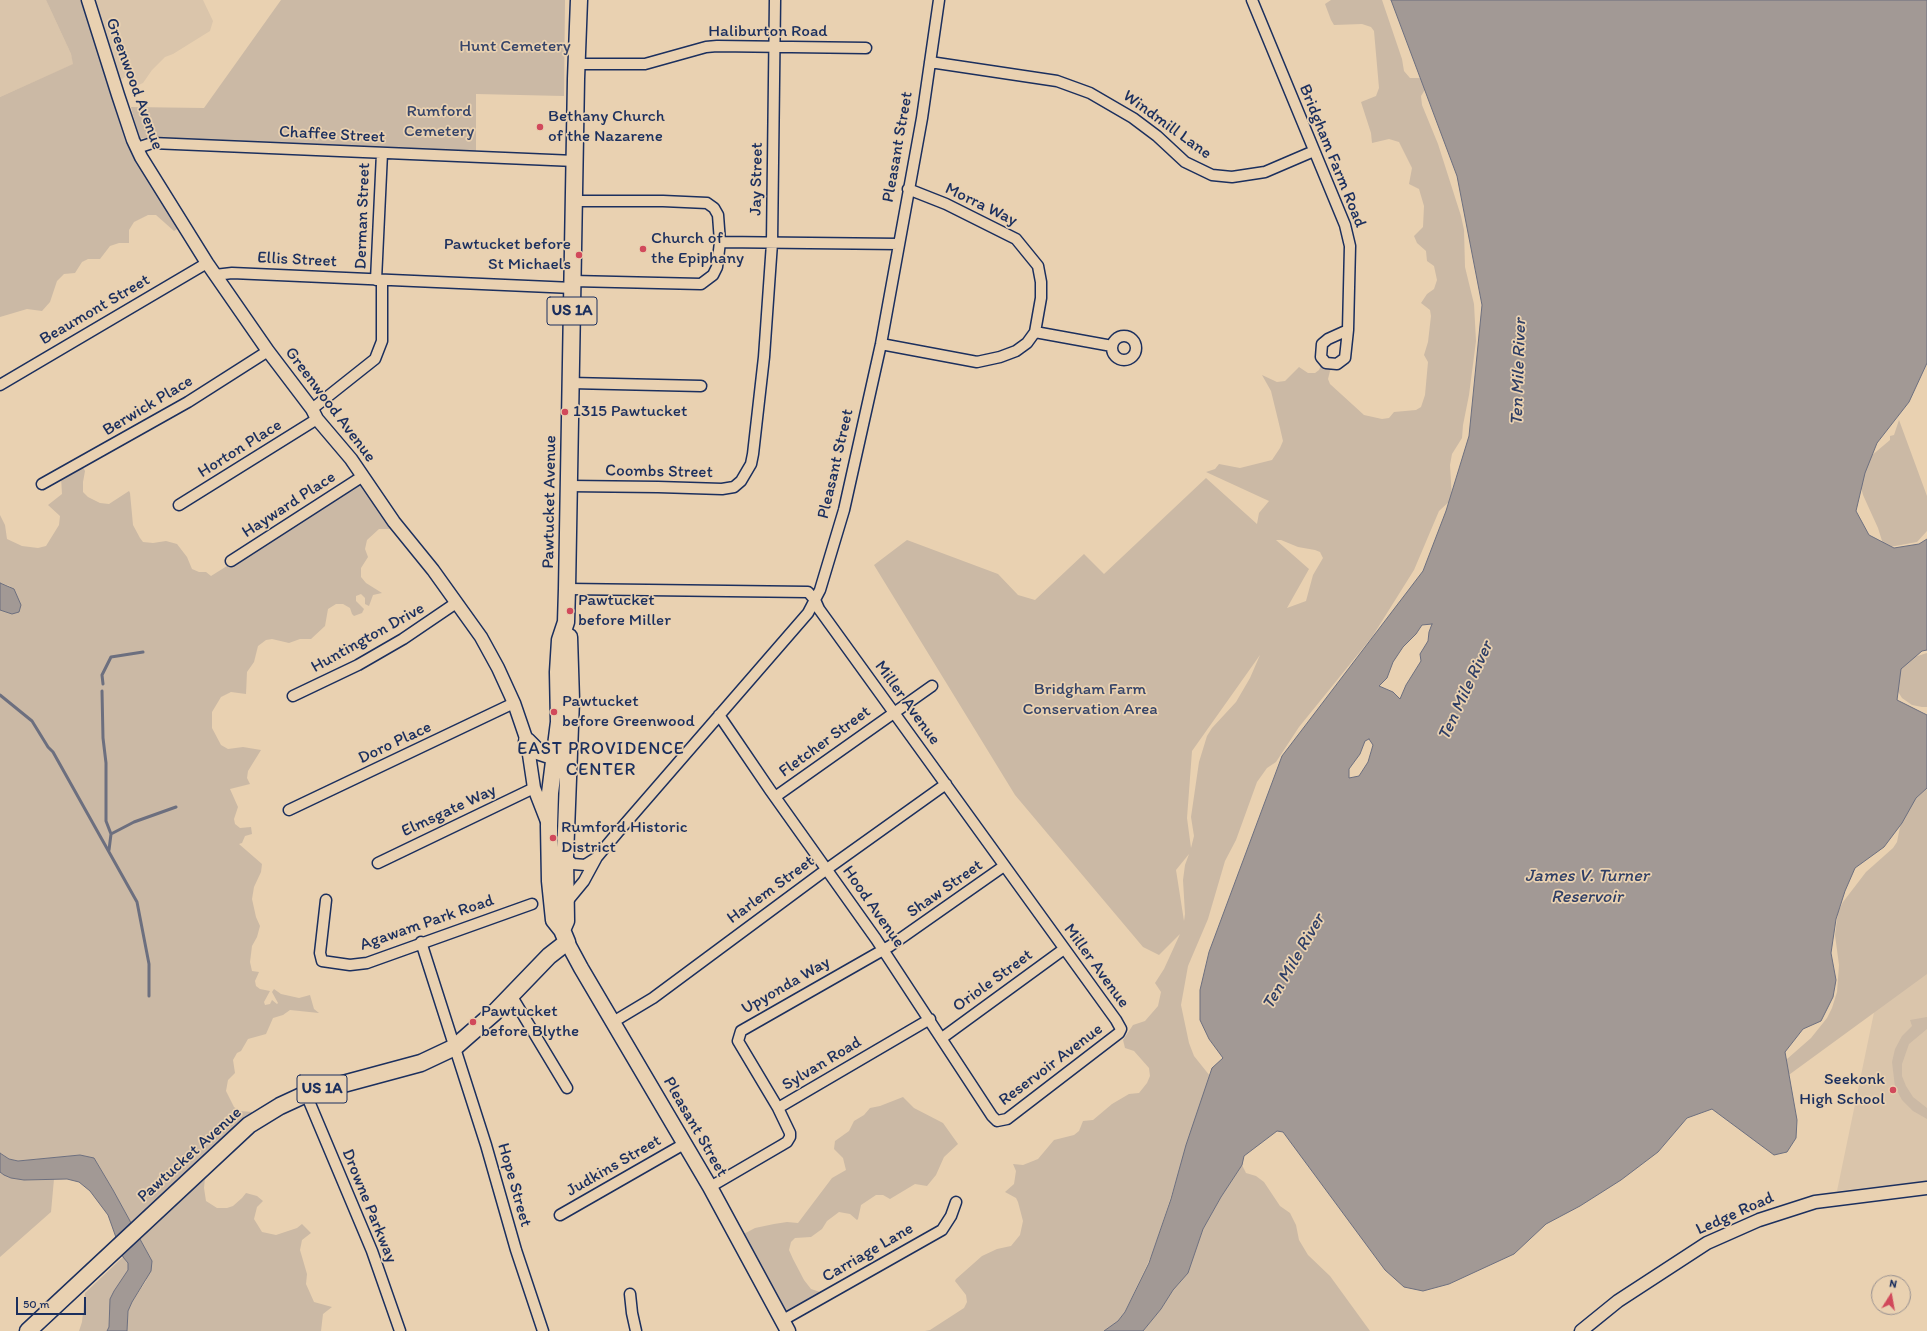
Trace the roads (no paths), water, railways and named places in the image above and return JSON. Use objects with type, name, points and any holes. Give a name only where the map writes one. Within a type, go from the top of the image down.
[{"type":"main road","name":"Pawtucket Avenue","points":[[28,1331],[249,1125],[280,1106],[306,1094],[421,1063],[455,1047],[480,1026],[511,995],[549,956],[564,936],[566,921],[565,857],[558,722],[558,672],[560,640],[566,622],[575,201],[576,64],[579,0]]},
{"type":"main road","points":[[527,741],[537,751],[561,758]]},
{"type":"main road","name":"Pawtucket Avenue","points":[[561,758],[550,793],[549,826],[550,881],[554,920],[564,936]]},
{"type":"main road","name":"Pleasant Street","points":[[564,936],[710,1187],[786,1326]]},
{"type":"street","name":"Greenwood Avenue","points":[[88,0],[118,95],[137,148],[207,263],[268,351],[351,459],[394,522],[433,570],[481,637],[498,668],[514,703],[527,741],[534,788],[549,826]]},
{"type":"street","name":"Jay Street","points":[[745,477],[751,464],[754,447],[764,357],[772,243],[775,0]]},
{"type":"street","name":"Pleasant Street","points":[[565,904],[584,881],[597,857],[808,613],[820,590],[839,529],[881,344],[922,118],[939,0]]},
{"type":"street","name":"Bridgham Farm Road","points":[[1252,0],[1345,225],[1350,246],[1348,330]]},
{"type":"street","name":"Haliburton Road","points":[[576,64],[645,64],[706,47],[774,46],[866,48]]},
{"type":"street","name":"Windmill Lane","points":[[930,62],[1046,79],[1090,93],[1134,118],[1157,136],[1185,162],[1212,175],[1232,177],[1265,172],[1314,151]]},
{"type":"street","name":"Chaffee Street","points":[[137,148],[152,143],[575,161]]},
{"type":"street","name":"Derman Street","points":[[315,414],[375,359],[382,340],[379,280],[382,153]]},
{"type":"street","name":"Morra Way","points":[[908,189],[946,204],[1016,239],[1038,266],[1041,282],[1041,298],[1035,332]]},
{"type":"street","name":"Ellis Street","points":[[215,275],[232,273],[379,280],[573,284],[701,284],[713,276],[717,267],[720,242],[718,215],[714,208],[707,203],[663,201],[575,201]]},
{"type":"street","points":[[720,242],[899,244]]},
{"type":"street","name":"Beaumont Street","points":[[0,385],[207,263]]},
{"type":"street","points":[[881,344],[977,362],[1000,357],[1016,351],[1026,343],[1035,332],[1112,346]]},
{"type":"street","name":"Berwick Place","points":[[42,484],[188,402],[268,351]]},
{"type":"street","points":[[571,383],[701,386]]},
{"type":"street","name":"Horton Place","points":[[179,506],[315,414]]},
{"type":"street","name":"Hayward Place","points":[[231,561],[363,476]]},
{"type":"street","name":"Coombs Street","points":[[569,486],[658,486],[722,489],[734,487],[745,477]]},
{"type":"street","points":[[567,589],[808,592],[815,600]]},
{"type":"street","name":"Miller Avenue","points":[[815,600],[819,609],[1121,1029]]},
{"type":"street","name":"Huntington Drive","points":[[293,696],[358,665],[403,640],[456,603]]},
{"type":"street","name":"Fletcher Street","points":[[775,797],[932,686]]},
{"type":"street","name":"Doro Place","points":[[289,810],[514,703]]},
{"type":"street","name":"Hood Avenue","points":[[719,715],[775,797],[883,949],[992,1116],[997,1121]]},
{"type":"street","name":"Harlem Street","points":[[613,1022],[652,998],[827,869],[946,784]]},
{"type":"street","name":"Elmsgate Way","points":[[378,863],[534,788]]},
{"type":"street","name":"Pleasant Street","points":[[565,857],[574,864],[585,865],[597,857]]},
{"type":"street","name":"Shaw Street","points":[[883,949],[890,946],[1004,866]]},
{"type":"street","name":"Agawam Park Road","points":[[326,900],[320,953],[322,961],[350,965],[367,963],[421,942],[532,904]]},
{"type":"street","name":"Hope Street","points":[[421,942],[486,1145],[516,1250],[543,1331]]},
{"type":"street","name":"Upyonda Way","points":[[778,1108],[738,1041],[741,1031],[883,949]]},
{"type":"street","name":"Oriole Street","points":[[942,1038],[1064,949]]},
{"type":"street","points":[[511,995],[566,1088]]},
{"type":"street","name":"Sylvan Road","points":[[710,1187],[788,1142],[790,1133],[778,1108],[930,1019]]},
{"type":"street","name":"Reservoir Avenue","points":[[997,1121],[1007,1119],[1115,1037],[1121,1029]]},
{"type":"street","name":"Drowne Parkway","points":[[306,1094],[372,1251],[400,1331]]},
{"type":"street","name":"Judkins Street","points":[[560,1215],[684,1144]]},
{"type":"street","name":"Ledge Road","points":[[1581,1331],[1618,1301],[1707,1243],[1759,1220],[1815,1202],[1927,1188]]},
{"type":"street","name":"Carriage Lane","points":[[786,1326],[942,1230],[951,1216],[956,1202]]},
{"type":"street","points":[[630,1294],[636,1331]]},
{"type":"water","name":"James V. Turner Reservoir","points":[[1391,0],[1927,0],[1927,363],[1909,402],[1877,443],[1865,473],[1856,511],[1869,535],[1894,548],[1919,544],[1927,539],[1927,650],[1922,651],[1901,669],[1897,700],[1927,715],[1927,788],[1916,798],[1902,823],[1884,847],[1855,868],[1845,891],[1836,919],[1831,953],[1836,980],[1833,997],[1821,1021],[1803,1029],[1785,1052],[1797,1120],[1796,1138],[1787,1152],[1774,1155],[1712,1109],[1687,1118],[1658,1152],[1621,1180],[1580,1206],[1546,1224],[1514,1254],[1449,1284],[1423,1291],[1404,1287],[1385,1270],[1283,1132],[1277,1131],[1244,1156],[1242,1165],[1221,1197],[1203,1229],[1188,1273],[1173,1290],[1161,1309],[1143,1331],[1104,1331],[1118,1321],[1125,1312],[1149,1263],[1171,1199],[1186,1145],[1212,1068],[1223,1058],[1209,1039],[1200,1020],[1200,990],[1209,952],[1282,756],[1423,571],[1446,511],[1469,436],[1482,305],[1457,176]],"holes":[[[1432,624],[1428,641],[1420,654],[1421,661],[1406,685],[1400,699],[1393,692],[1379,686],[1387,678],[1393,662],[1403,647],[1416,634],[1422,625]],[[1369,739],[1373,745],[1368,762],[1359,776],[1349,778],[1349,769],[1360,754],[1365,741]]]},
{"type":"water","points":[[0,583],[14,589],[21,605],[19,612],[12,614],[0,610]]},
{"type":"water","points":[[0,1153],[9,1159],[18,1161],[80,1155],[94,1158],[152,1261],[151,1271],[128,1311],[127,1331],[107,1331],[109,1327],[110,1299],[128,1270],[128,1263],[123,1257],[108,1215],[90,1191],[79,1182],[67,1179],[24,1180],[11,1178],[4,1175],[0,1172]]},
{"type":"waterway","points":[[103,684],[102,675],[111,657],[143,652]]},
{"type":"waterway","points":[[102,691],[103,738],[106,763],[106,821],[111,834],[109,850]]},
{"type":"waterway","points":[[0,695],[32,721],[48,747],[53,752],[137,902],[149,964],[149,996]]},
{"type":"waterway","points":[[111,834],[134,822],[176,807]]},
{"type":"place","name":"Bethany Church of the Nazarene","points":[[540,127]]},
{"type":"place","name":"Church of the Epiphany","points":[[643,249]]},
{"type":"place","name":"Pawtucket before St Michaels","points":[[579,255]]},
{"type":"place","name":"1315 Pawtucket","points":[[565,412]]},
{"type":"place","name":"Pawtucket before Miller","points":[[570,611]]},
{"type":"place","name":"Pawtucket before Greenwood","points":[[554,712]]},
{"type":"place","name":"Rumford Historic District","points":[[553,838]]},
{"type":"place","name":"Pawtucket before Blythe","points":[[473,1022]]},
{"type":"place","name":"Seekonk High School","points":[[1893,1090]]},
{"type":"district","name":"EAST PROVIDENCE CENTER","points":[[601,759]]},
{"type":"park label","name":"Hunt Cemetery","points":[[515,47]]},
{"type":"park label","name":"Rumford Cemetery","points":[[439,122]]},
{"type":"park label","name":"Bridgham Farm Conservation Area","points":[[1090,700]]},
{"type":"water label","name":"Ten Mile River","points":[[1519,372]]},
{"type":"water label","name":"Ten Mile River","points":[[1466,691]]},
{"type":"water label","name":"Ten Mile River","points":[[1294,962]]}]
